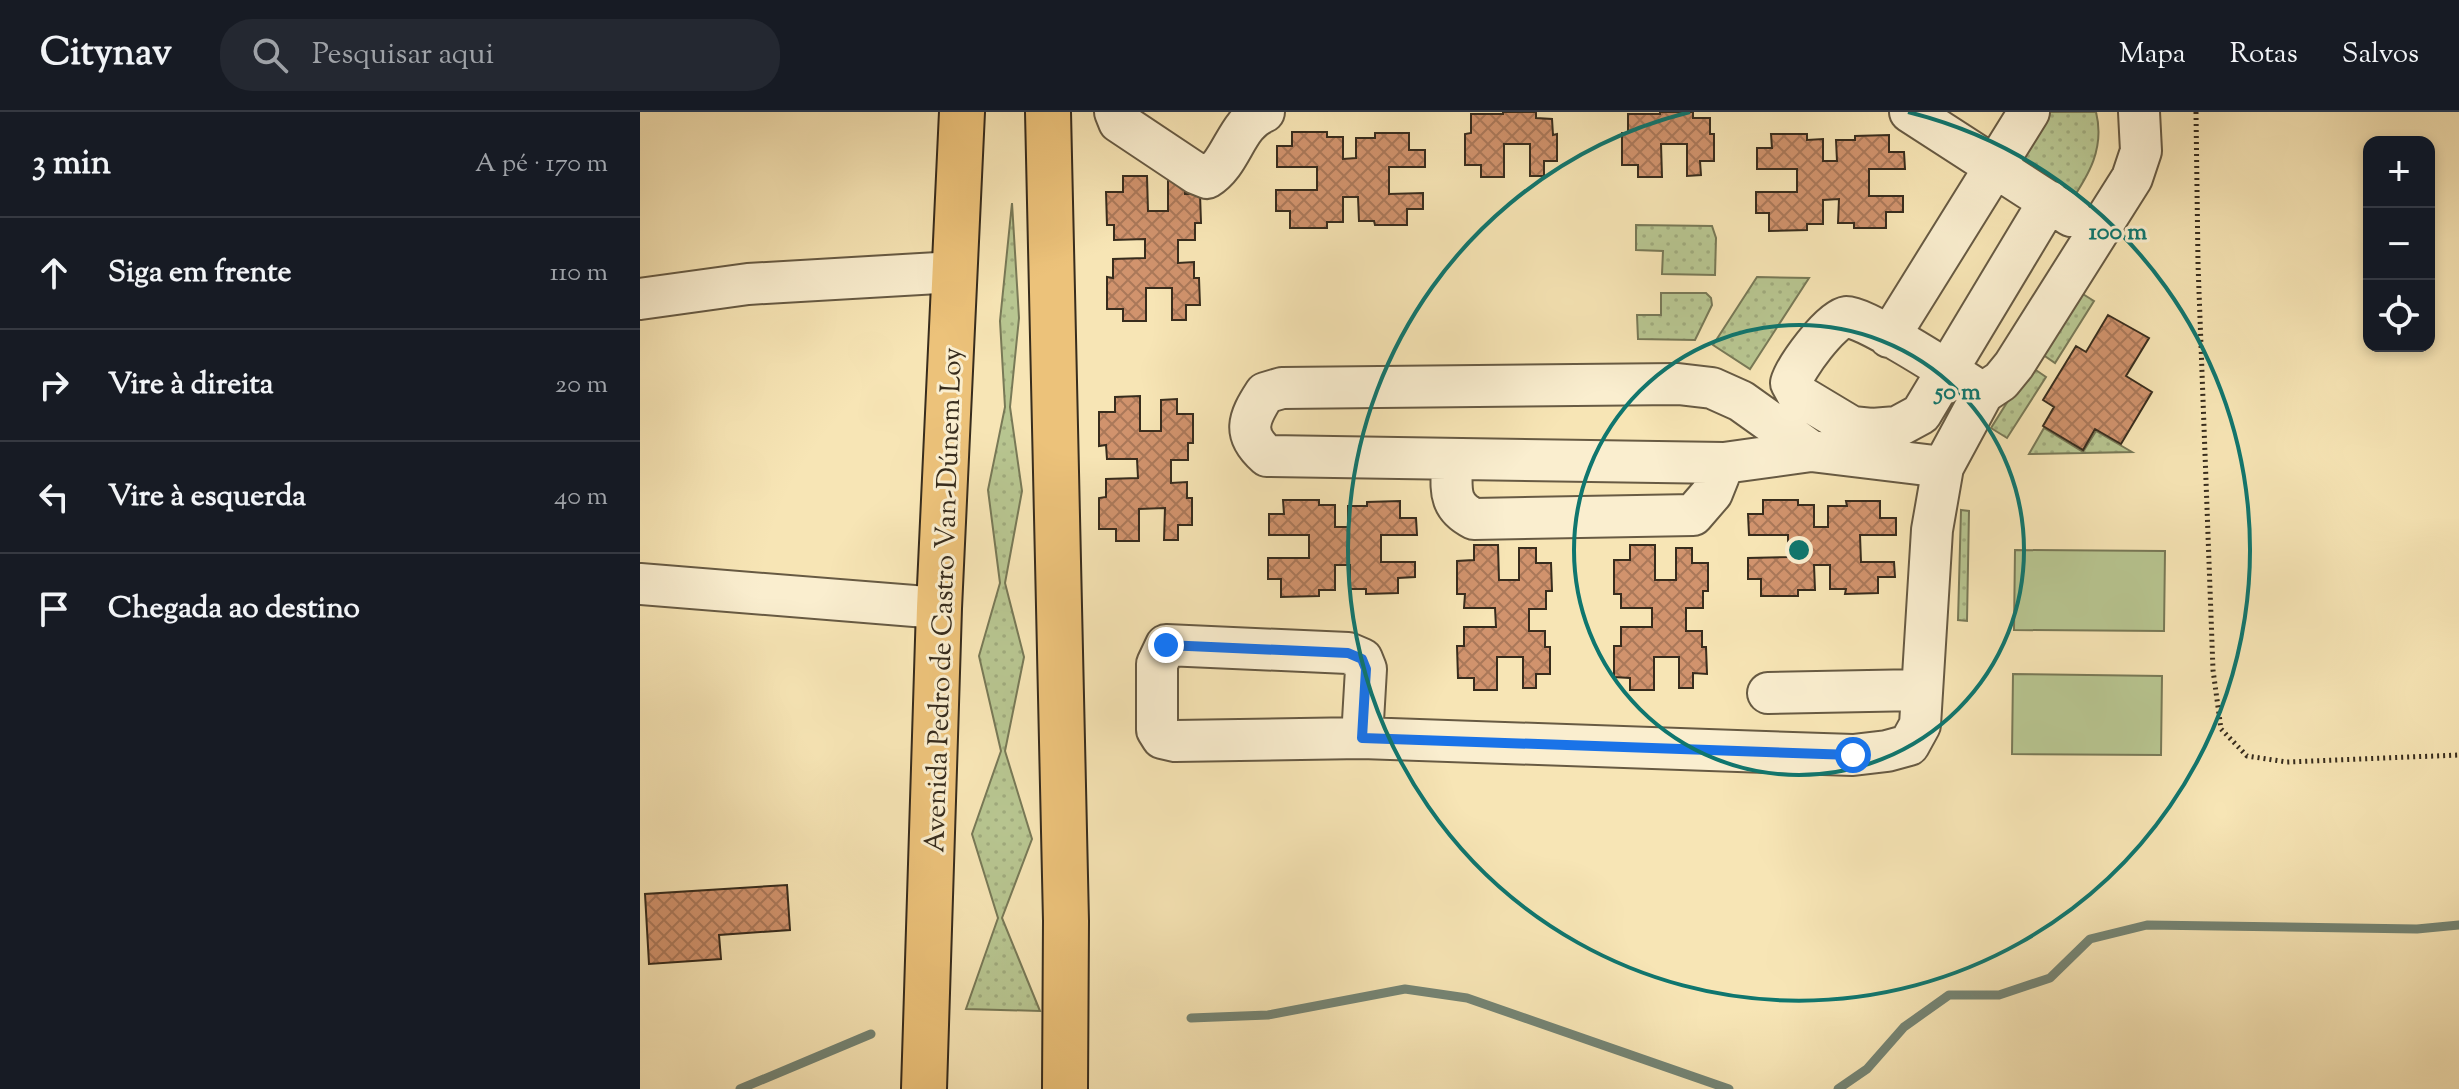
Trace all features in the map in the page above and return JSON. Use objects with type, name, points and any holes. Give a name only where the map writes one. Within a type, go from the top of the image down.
[{"type":"highway","name":"Avenida Pedro de Castro Van-Dúnem Loy","points":[[924,1089],[939,608],[962,112]]},
{"type":"highway","points":[[1048,112],[1066,921],[1065,1089]]},
{"type":"street","points":[[1115,112],[1119,122],[1207,178],[1218,171],[1242,117]]},
{"type":"street","points":[[1910,112],[2074,218]]},
{"type":"street","points":[[1889,337],[2029,112]]},
{"type":"street","points":[[1362,738],[1366,669],[1362,659],[1348,653],[1166,645],[1160,654],[1157,664],[1157,730],[1162,738],[1175,741],[1362,738],[1853,755],[1909,745],[1920,725],[1932,530],[1943,467],[1983,393],[1984,370],[1993,352],[2110,159],[2116,123],[2112,112]]},
{"type":"street","points":[[1983,393],[1946,371],[1889,337],[1854,318],[1845,317],[1837,320],[1794,371],[1791,383],[1797,394],[1852,427],[1897,427],[1921,414],[1946,371],[2074,218],[2132,178],[2141,151],[2139,112]]},
{"type":"street","points":[[640,299],[748,284],[955,272]]},
{"type":"street","points":[[1811,451],[1741,401],[1712,388],[1678,384],[1282,388],[1265,393],[1254,411],[1249,430],[1256,446],[1267,456],[1724,463],[1811,451],[1943,467]]},
{"type":"street","points":[[1452,459],[1452,497],[1459,512],[1474,519],[1693,515],[1712,493],[1724,463]]},
{"type":"street","points":[[640,584],[939,608]]},
{"type":"street","points":[[1768,693],[1920,690]]},
{"type":"path","points":[[2196,112],[2198,264],[2213,670],[2221,729],[2247,756],[2287,762],[2459,755]]},
{"type":"green space","points":[[2048,112],[2096,112],[2097,149],[2083,182],[2069,204],[2013,166]]},
{"type":"green space","points":[[1012,203],[1019,318],[1010,407],[1022,491],[1005,583],[1024,657],[1005,751],[1032,839],[1002,918],[1040,1011],[966,1009],[998,918],[972,834],[1001,751],[979,656],[1000,583],[988,490],[1005,407],[1000,321]]},
{"type":"green space","points":[[1636,225],[1712,226],[1716,238],[1715,275],[1662,274],[1663,251],[1636,250]]},
{"type":"green space","points":[[1757,277],[1809,278],[1750,369],[1713,345]]},
{"type":"green space","points":[[2078,291],[2094,301],[2055,363],[2039,352]]},
{"type":"green space","points":[[1661,293],[1706,293],[1711,298],[1712,305],[1695,340],[1638,339],[1637,315],[1661,315]]},
{"type":"green space","points":[[2030,366],[2046,377],[2007,438],[1991,428]]},
{"type":"green space","points":[[2044,428],[2083,452],[2096,431],[2132,452],[2029,454]]},
{"type":"green space","points":[[1961,510],[1969,511],[1967,621],[1958,620]]},
{"type":"green space","points":[[2015,550],[2165,551],[2164,631],[2014,630]]},
{"type":"green space","points":[[2013,674],[2162,676],[2161,755],[2012,754]]},
{"type":"building","points":[[1536,112],[1536,118],[1552,119],[1553,135],[1557,134],[1557,161],[1544,161],[1544,176],[1530,176],[1530,144],[1504,144],[1504,177],[1481,177],[1481,165],[1465,165],[1465,134],[1471,133],[1471,114]]},
{"type":"building","points":[[1693,112],[1693,118],[1710,118],[1710,134],[1714,134],[1714,161],[1700,161],[1701,175],[1687,176],[1687,144],[1661,144],[1662,177],[1638,177],[1638,165],[1622,165],[1622,133],[1628,133],[1628,114]]},
{"type":"building","points":[[1292,132],[1327,132],[1327,137],[1343,137],[1343,159],[1356,158],[1356,138],[1375,138],[1375,133],[1409,133],[1409,150],[1425,150],[1425,167],[1389,167],[1389,194],[1423,193],[1423,209],[1407,209],[1407,225],[1375,225],[1374,221],[1359,221],[1358,197],[1343,197],[1343,222],[1327,222],[1327,228],[1290,228],[1290,211],[1276,211],[1276,190],[1317,190],[1317,167],[1277,167],[1277,146],[1292,146]]},
{"type":"building","points":[[1771,134],[1807,134],[1807,140],[1823,139],[1823,161],[1837,161],[1836,140],[1889,135],[1889,152],[1904,152],[1905,169],[1869,169],[1869,196],[1903,196],[1903,212],[1886,212],[1886,228],[1854,228],[1854,223],[1838,223],[1839,199],[1823,200],[1823,224],[1807,224],[1807,230],[1769,231],[1769,213],[1756,213],[1756,192],[1797,192],[1797,169],[1757,169],[1757,148],[1772,148]]},
{"type":"building","points":[[1123,176],[1147,176],[1148,211],[1168,211],[1168,180],[1185,180],[1185,194],[1200,194],[1201,223],[1195,223],[1195,240],[1178,240],[1178,263],[1194,262],[1194,278],[1199,278],[1200,305],[1186,305],[1186,320],[1172,320],[1172,288],[1146,288],[1146,321],[1123,321],[1123,309],[1107,309],[1107,277],[1113,278],[1113,259],[1145,258],[1145,239],[1114,240],[1114,225],[1107,225],[1106,192],[1123,192]]},
{"type":"building","points":[[2108,315],[2149,338],[2126,376],[2152,392],[2121,444],[2095,429],[2083,450],[2043,426],[2054,407],[2043,400],[2076,346],[2086,352]]},
{"type":"building","points":[[1140,396],[1140,431],[1161,431],[1161,400],[1177,399],[1177,414],[1193,414],[1193,443],[1188,443],[1188,460],[1171,460],[1171,483],[1187,482],[1187,498],[1192,498],[1192,525],[1178,525],[1178,540],[1164,540],[1165,508],[1139,509],[1139,541],[1116,541],[1116,529],[1099,529],[1099,498],[1106,497],[1106,479],[1138,478],[1137,459],[1107,459],[1106,445],[1099,446],[1099,412],[1115,412],[1115,397]]},
{"type":"building","points":[[1283,500],[1319,500],[1319,505],[1335,505],[1335,527],[1348,527],[1348,506],[1400,501],[1400,518],[1416,518],[1417,535],[1381,535],[1381,562],[1415,562],[1415,577],[1398,578],[1398,593],[1366,594],[1366,589],[1350,589],[1350,565],[1335,565],[1335,590],[1319,590],[1319,596],[1281,597],[1281,579],[1268,579],[1268,558],[1309,558],[1309,535],[1269,535],[1269,514],[1284,514]]},
{"type":"building","points":[[1763,500],[1798,500],[1798,505],[1814,505],[1814,527],[1828,527],[1828,506],[1847,506],[1846,501],[1880,501],[1880,518],[1896,518],[1896,535],[1860,535],[1861,562],[1894,562],[1895,577],[1878,577],[1878,593],[1845,594],[1846,589],[1830,589],[1830,565],[1814,565],[1815,590],[1798,590],[1798,596],[1761,596],[1761,579],[1748,579],[1748,558],[1788,557],[1788,535],[1749,535],[1748,514],[1763,514]]},
{"type":"building","points":[[1474,545],[1498,545],[1499,580],[1519,580],[1519,548],[1536,548],[1536,563],[1551,563],[1552,591],[1546,591],[1546,609],[1529,609],[1529,631],[1545,631],[1545,647],[1550,647],[1550,674],[1536,674],[1536,688],[1523,688],[1523,657],[1497,657],[1497,690],[1474,690],[1474,678],[1458,678],[1457,646],[1464,646],[1464,627],[1496,627],[1495,608],[1464,608],[1465,594],[1457,594],[1457,561],[1474,560]]},
{"type":"building","points":[[1630,545],[1655,545],[1655,580],[1676,580],[1676,548],[1692,548],[1692,563],[1708,563],[1708,591],[1703,591],[1703,608],[1686,608],[1686,631],[1702,631],[1702,647],[1706,647],[1707,674],[1693,673],[1693,688],[1679,688],[1679,657],[1654,657],[1654,690],[1630,690],[1630,678],[1614,677],[1614,646],[1621,646],[1621,627],[1652,627],[1652,608],[1621,608],[1621,594],[1614,594],[1614,560],[1630,560]]},
{"type":"building","points":[[787,885],[790,930],[719,935],[721,959],[649,964],[645,894]]},
{"type":"waterway","points":[[1838,1089],[1867,1069],[1904,1027],[1949,995],[1999,995],[2050,978],[2090,939],[2147,925],[2417,929],[2459,925]]},
{"type":"waterway","points":[[1191,1018],[1268,1015],[1405,989],[1467,998],[1729,1089]]},
{"type":"waterway","points":[[740,1089],[871,1034]]},
{"type":"route","points":[[1166,645],[1348,653],[1362,659],[1366,669],[1362,738],[1853,755]]}]
